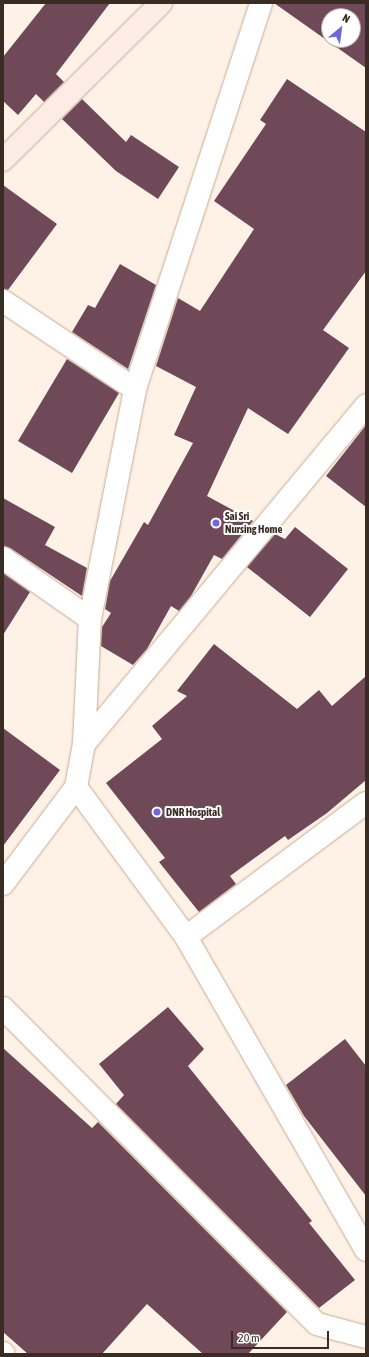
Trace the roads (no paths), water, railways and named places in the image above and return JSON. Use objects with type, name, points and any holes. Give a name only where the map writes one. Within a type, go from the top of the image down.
[{"type":"street","points":[[3,160],[161,3]]},
{"type":"street","points":[[3,884],[76,787],[84,744],[90,619],[135,389],[261,3]]},
{"type":"street","points":[[3,301],[135,389]]},
{"type":"street","points":[[84,744],[366,405]]},
{"type":"street","points":[[3,558],[90,619]]},
{"type":"street","points":[[76,787],[186,937],[366,1250]]},
{"type":"street","points":[[186,937],[365,806]]},
{"type":"street","points":[[3,1008],[317,1324],[366,1337]]},
{"type":"place","name":"Sai Sri Nursing Home","points":[[216,523]]},
{"type":"place","name":"DNR Hospital","points":[[157,812]]}]
